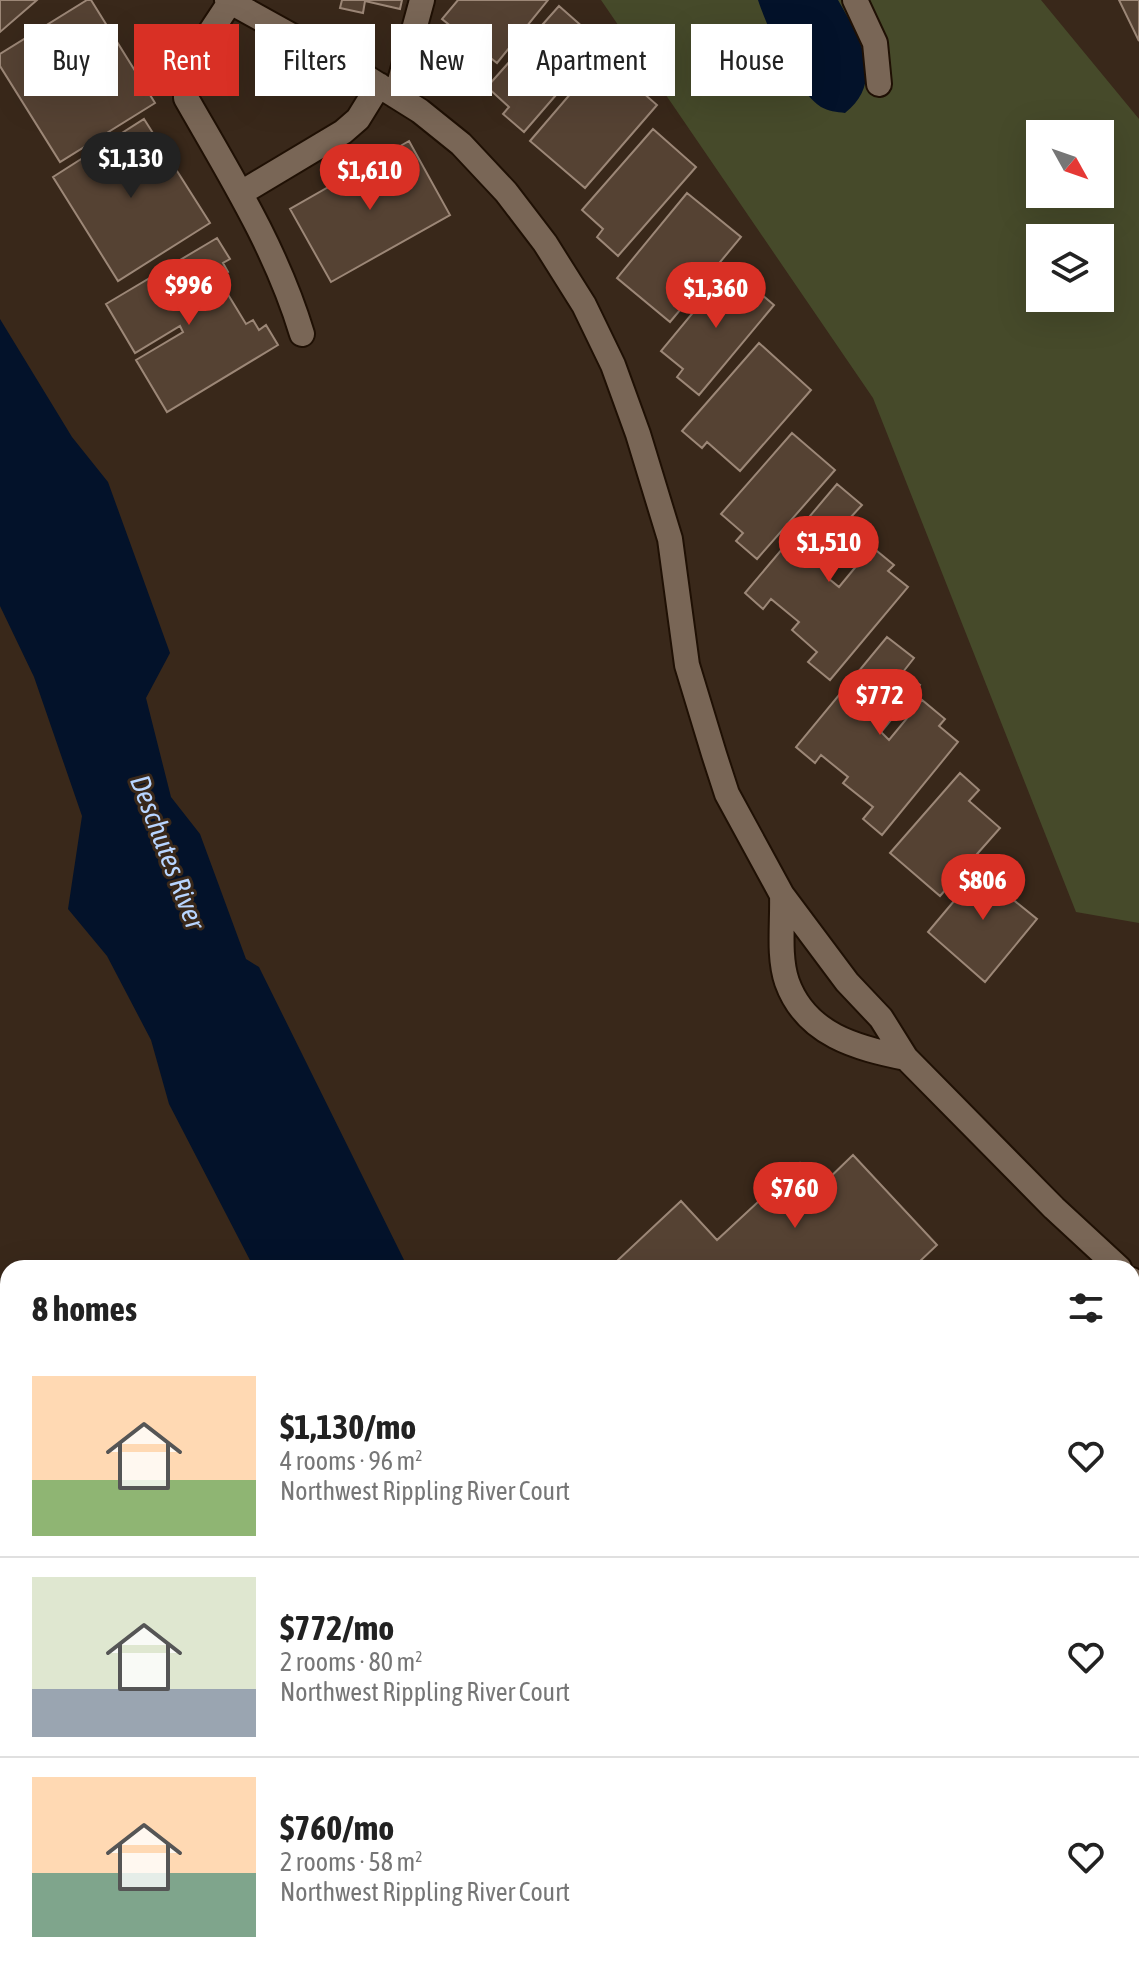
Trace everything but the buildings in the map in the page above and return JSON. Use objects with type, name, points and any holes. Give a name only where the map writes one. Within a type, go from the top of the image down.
[{"type":"street","points":[[241,193],[343,132],[388,90],[422,0]]},
{"type":"street","points":[[855,0],[875,43],[879,84]]},
{"type":"street","points":[[302,334],[287,285],[264,234],[186,98],[185,81],[228,1],[388,90],[461,144],[506,192],[553,255],[584,305],[613,365],[638,434],[670,539],[687,665],[714,754],[727,794],[782,895],[847,982],[881,1018],[906,1058],[1054,1208],[1110,1260]]},
{"type":"street","points":[[782,895],[786,980],[800,1008],[824,1032],[861,1049],[906,1058]]},
{"type":"green space","points":[[601,0],[1041,0],[1139,119],[1139,923],[1076,912],[873,398],[667,96],[675,96],[675,24],[617,24]]},
{"type":"water","points":[[758,0],[838,0],[860,43],[866,73],[864,87],[845,113],[821,107],[809,96],[812,96],[812,24],[767,24]]},
{"type":"water","name":"Deschutes River","points":[[0,319],[72,437],[108,482],[170,653],[146,698],[171,797],[200,834],[246,959],[259,967],[404,1260],[250,1260],[169,1104],[151,1040],[107,956],[68,909],[82,816],[34,677],[0,606]]}]
